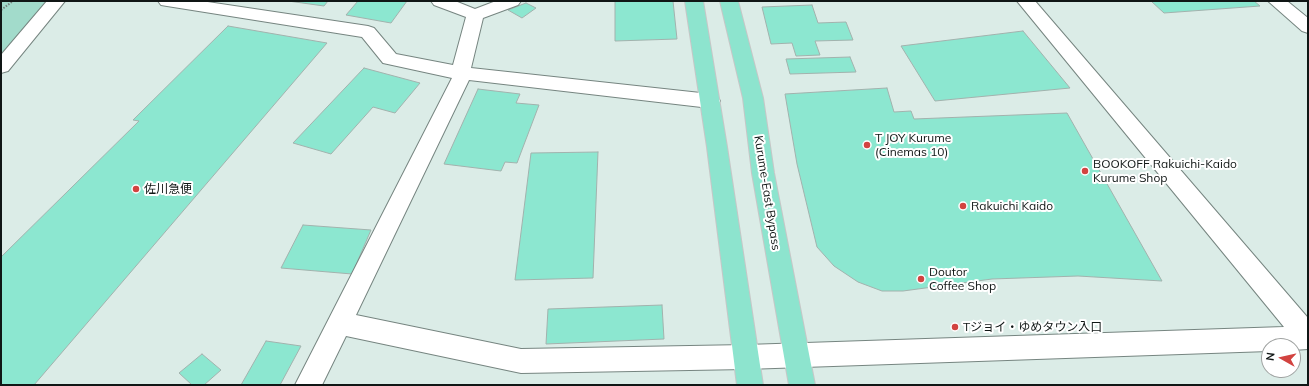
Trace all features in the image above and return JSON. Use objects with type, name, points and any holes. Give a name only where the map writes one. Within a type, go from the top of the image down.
[{"type":"highway","points":[[694,1],[710,101],[750,385]]},
{"type":"highway","name":"Kurume-East Bypass","points":[[729,1],[752,98],[762,173],[795,355],[802,385]]},
{"type":"street","points":[[1,67],[56,1]]},
{"type":"street","points":[[167,1],[214,5],[368,32],[390,59],[462,73],[710,101]]},
{"type":"street","points":[[440,1],[475,15],[512,1]]},
{"type":"street","points":[[1026,1],[1308,338]]},
{"type":"street","points":[[1277,1],[1308,27]]},
{"type":"street","points":[[308,385],[462,73],[475,15]]},
{"type":"street","points":[[339,323],[521,361],[746,357],[1308,338]]},
{"type":"path","points":[[1,10],[13,1]]},
{"type":"green space","points":[[1,1],[46,1],[1,61]]},
{"type":"building","points":[[288,1],[328,1],[324,6]]},
{"type":"building","points":[[358,1],[407,1],[391,23],[346,15]]},
{"type":"building","points":[[615,1],[673,1],[677,39],[615,41]]},
{"type":"building","points":[[1151,1],[1254,1],[1260,6],[1164,13]]},
{"type":"building","points":[[526,3],[536,8],[522,18],[508,10]]},
{"type":"building","points":[[812,5],[818,23],[846,22],[853,40],[815,41],[820,55],[796,56],[792,43],[771,44],[762,7]]},
{"type":"building","name":"佐川急便","points":[[228,26],[327,43],[34,385],[1,385],[1,257],[139,121],[133,120]]},
{"type":"building","points":[[1023,31],[1070,88],[935,101],[901,46]]},
{"type":"building","points":[[850,57],[856,72],[790,74],[786,59]]},
{"type":"building","points":[[364,68],[420,83],[395,113],[373,107],[331,154],[293,143]]},
{"type":"building","name":"Rakuichi Kaido","points":[[887,88],[894,112],[911,111],[914,119],[1067,113],[1162,281],[1078,276],[992,279],[903,291],[882,291],[858,282],[834,266],[817,247],[797,164],[785,94]]},
{"type":"building","points":[[478,89],[520,94],[516,103],[539,105],[517,163],[505,162],[501,171],[444,164]]},
{"type":"building","points":[[598,152],[593,278],[515,280],[531,153]]},
{"type":"building","points":[[303,225],[371,230],[352,274],[281,268]]},
{"type":"building","points":[[662,305],[664,339],[546,344],[548,309]]},
{"type":"building","points":[[266,341],[301,346],[280,385],[241,385]]},
{"type":"building","points":[[202,354],[221,370],[204,385],[192,385],[179,373]]},
{"type":"place","name":"T JOY Kurume (Cinemas 10)","points":[[867,145]]},
{"type":"place","name":"BOOKOFF Rakuichi-Kaido Kurume Shop","points":[[1085,171]]},
{"type":"place","name":"佐川急便","points":[[136,189]]},
{"type":"place","name":"Rakuichi Kaido","points":[[963,206]]},
{"type":"place","name":"Doutor Coffee Shop","points":[[921,279]]},
{"type":"place","name":"Tジョイ・ゆめタウン入口","points":[[955,327]]}]
